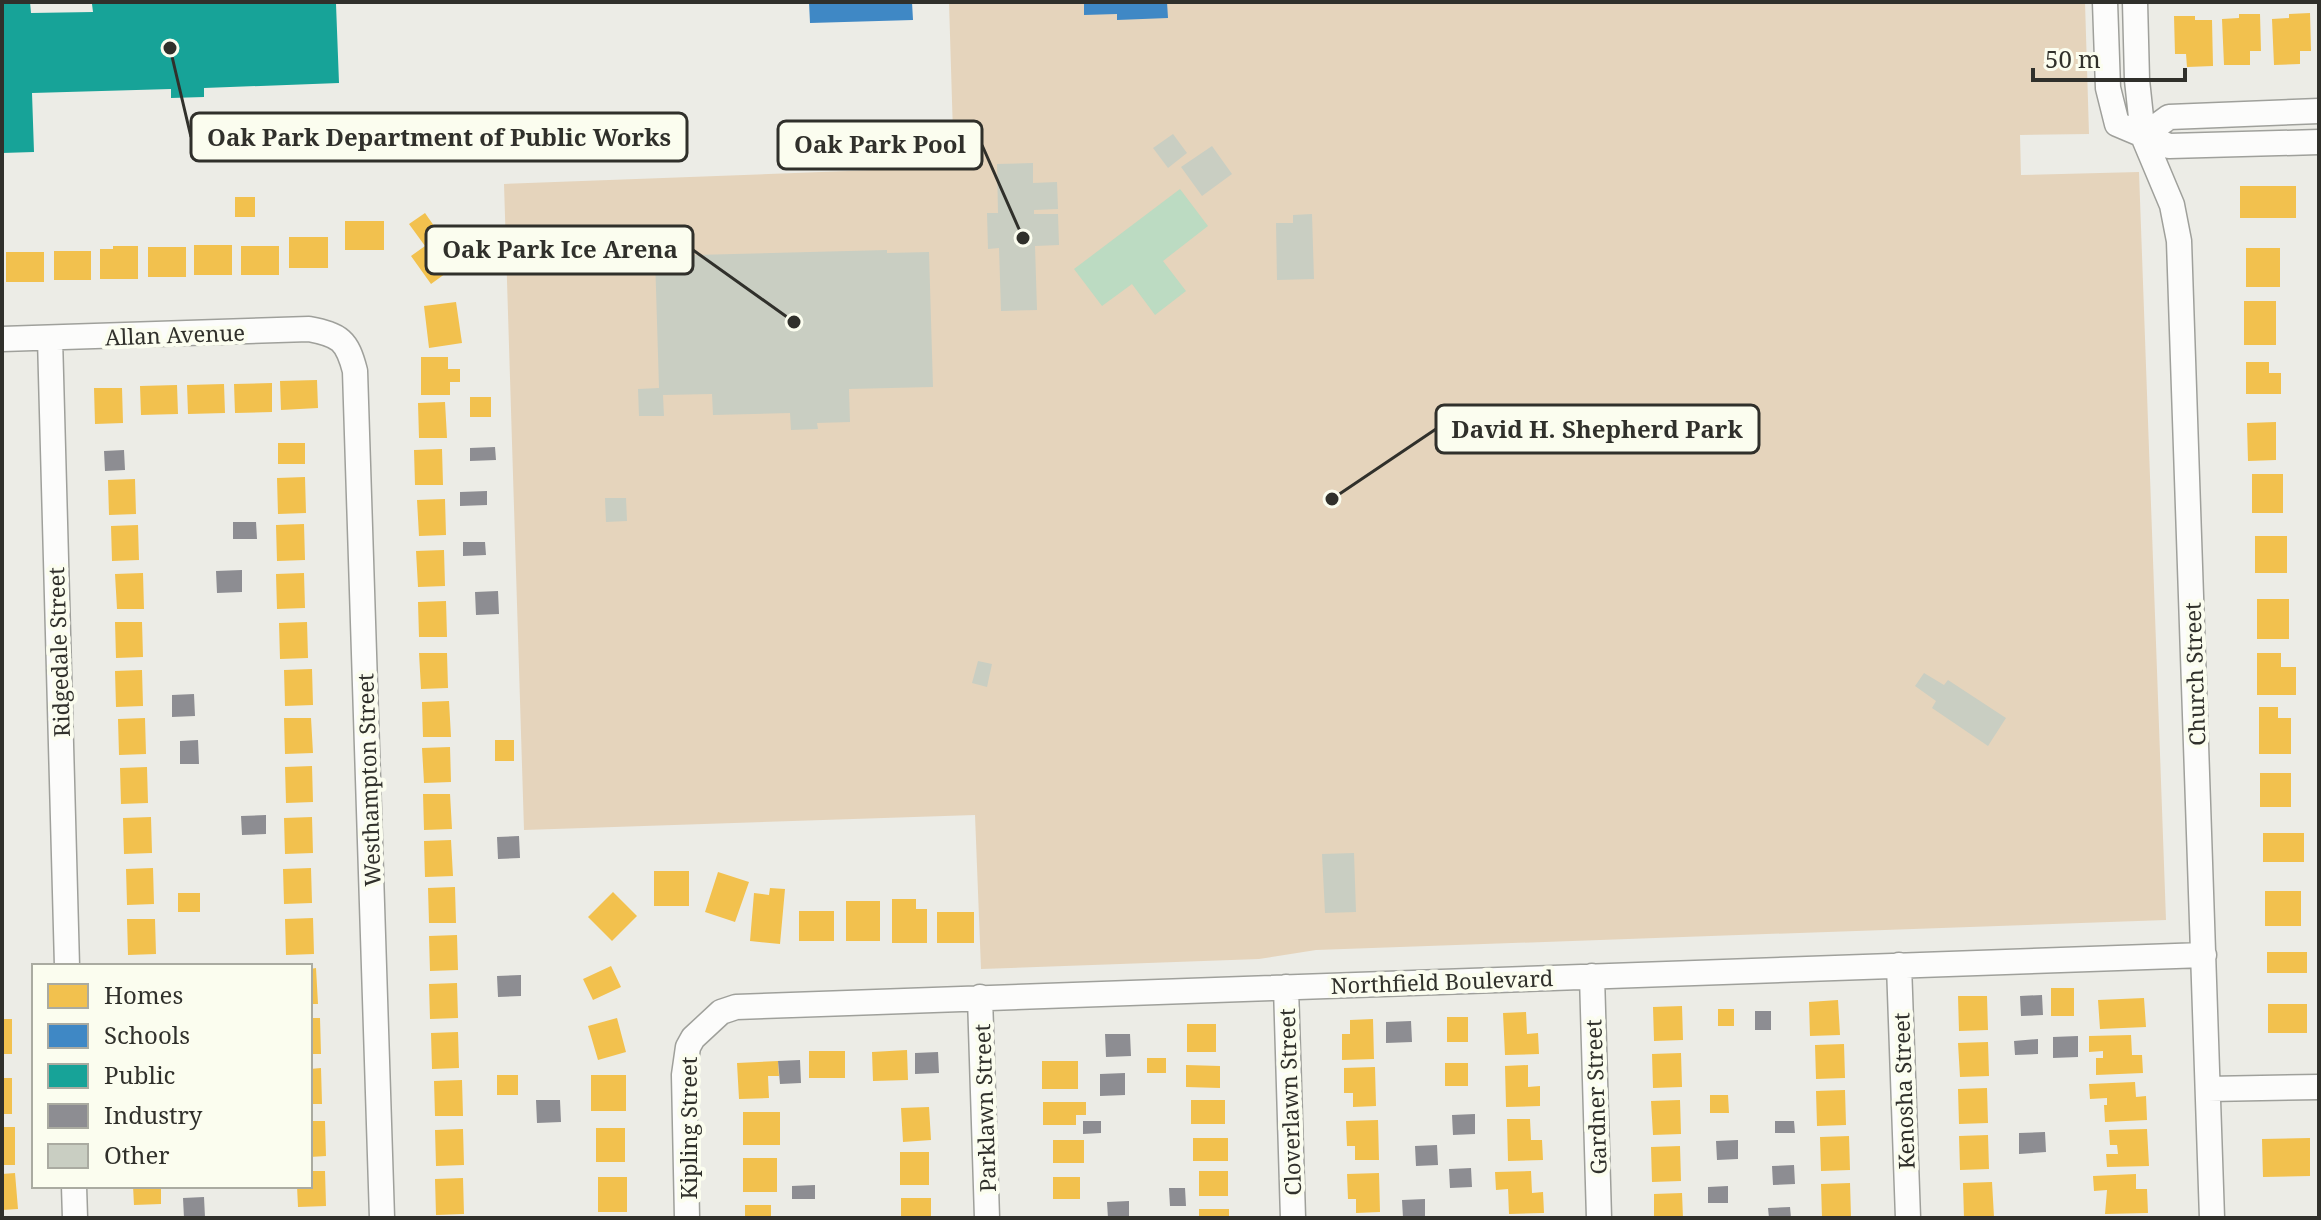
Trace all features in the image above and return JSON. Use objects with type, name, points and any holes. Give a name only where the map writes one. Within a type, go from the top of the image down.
[{"type":"street","name":"Church Street","points":[[2105,2],[2110,104],[2117,124],[2143,136]]},
{"type":"street","name":"Church Street","points":[[2135,2],[2137,80],[2143,136],[2172,205],[2179,241],[2212,1218]]},
{"type":"street","points":[[2143,136],[2169,117],[2319,111]]},
{"type":"street","points":[[2143,136],[2169,146],[2319,142]]},
{"type":"street","name":"Allan Avenue","points":[[2,339],[309,329],[325,332],[345,343]]},
{"type":"street","name":"Ridgedale Street","points":[[50,338],[67,964]]},
{"type":"street","name":"Westhampton Street","points":[[345,343],[355,371],[382,1218]]},
{"type":"street","name":"Northfield Boulevard","points":[[693,1038],[721,1012],[736,1007],[2204,955]]},
{"type":"street","name":"Kenosha Street","points":[[1899,965],[1908,1218]]},
{"type":"street","name":"Gardner Street","points":[[1592,976],[1599,1218]]},
{"type":"street","name":"Cloverlawn Street","points":[[1286,987],[1293,1218]]},
{"type":"street","name":"Parklawn Street","points":[[980,997],[987,1218]]},
{"type":"street","name":"Kipling Street","points":[[687,1218],[684,1075],[688,1047],[693,1038]]},
{"type":"street","points":[[2208,1089],[2319,1087]]},
{"type":"street","points":[[74,1188],[75,1218]]},
{"type":"shaded area","points":[[949,2],[2085,2],[2089,134],[2020,135],[2021,175],[2139,172],[2166,920],[1316,950],[1259,959],[981,969],[975,815],[524,830],[504,184],[954,167]]},
{"type":"shaded area","points":[[1180,189],[1208,226],[1163,261],[1186,291],[1155,315],[1132,284],[1102,306],[1074,269]]},
{"type":"building: Homes","points":[[2310,13],[2311,51],[2300,51],[2300,64],[2274,65],[2272,19]]},
{"type":"building: Homes","points":[[2239,14],[2260,14],[2261,51],[2250,51],[2250,65],[2224,65],[2222,19],[2239,18]]},
{"type":"building: Homes","points":[[2174,16],[2212,20],[2213,66],[2187,67],[2186,54],[2175,54]]},
{"type":"building: Homes","points":[[2240,186],[2296,186],[2296,218],[2240,218]]},
{"type":"building: Homes","points":[[235,197],[255,197],[255,217],[235,217]]},
{"type":"building: Homes","points":[[425,213],[460,263],[431,284],[411,256],[425,246],[409,224]]},
{"type":"building: Homes","points":[[345,221],[384,221],[384,250],[345,250]]},
{"type":"building: Homes","points":[[289,237],[328,237],[328,268],[289,268]]},
{"type":"building: Homes","points":[[194,245],[232,245],[232,275],[194,275]]},
{"type":"building: Homes","points":[[113,246],[138,246],[138,279],[100,279],[100,249],[113,249]]},
{"type":"building: Homes","points":[[241,246],[279,246],[279,275],[241,275]]},
{"type":"building: Homes","points":[[148,247],[186,247],[186,277],[148,277]]},
{"type":"building: Homes","points":[[2246,248],[2280,248],[2280,287],[2246,287]]},
{"type":"building: Homes","points":[[54,251],[91,251],[91,280],[54,280]]},
{"type":"building: Homes","points":[[6,252],[44,252],[44,282],[6,282]]},
{"type":"building: Homes","points":[[2244,301],[2276,301],[2276,345],[2244,345]]},
{"type":"building: Homes","points":[[456,302],[462,343],[429,348],[424,306]]},
{"type":"building: Homes","points":[[421,357],[448,357],[448,369],[460,369],[460,382],[450,382],[450,395],[421,395]]},
{"type":"building: Homes","points":[[2246,362],[2269,362],[2269,373],[2281,373],[2281,394],[2246,394]]},
{"type":"building: Homes","points":[[317,380],[318,408],[281,410],[280,381]]},
{"type":"building: Homes","points":[[272,383],[272,412],[235,413],[234,384]]},
{"type":"building: Homes","points":[[224,384],[225,413],[188,414],[187,385]]},
{"type":"building: Homes","points":[[177,385],[178,414],[141,415],[140,386]]},
{"type":"building: Homes","points":[[94,388],[122,388],[123,423],[95,424]]},
{"type":"building: Homes","points":[[470,397],[491,397],[491,417],[470,417]]},
{"type":"building: Homes","points":[[445,402],[447,438],[419,438],[418,403]]},
{"type":"building: Homes","points":[[2276,422],[2276,460],[2248,461],[2247,423]]},
{"type":"building: Homes","points":[[278,443],[305,443],[305,464],[278,464]]},
{"type":"building: Homes","points":[[442,449],[443,485],[415,485],[414,450]]},
{"type":"building: Homes","points":[[2252,474],[2283,474],[2283,513],[2252,513]]},
{"type":"building: Homes","points":[[305,477],[306,513],[278,514],[277,478]]},
{"type":"building: Homes","points":[[135,479],[136,514],[109,515],[108,480]]},
{"type":"building: Homes","points":[[445,499],[446,535],[419,536],[417,500]]},
{"type":"building: Homes","points":[[304,524],[305,560],[277,561],[276,525]]},
{"type":"building: Homes","points":[[138,525],[139,560],[112,561],[111,526]]},
{"type":"building: Homes","points":[[2255,536],[2287,536],[2287,573],[2255,573]]},
{"type":"building: Homes","points":[[444,550],[445,586],[418,587],[416,551]]},
{"type":"building: Homes","points":[[143,573],[144,609],[117,609],[115,574]]},
{"type":"building: Homes","points":[[304,573],[305,608],[277,609],[276,574]]},
{"type":"building: Homes","points":[[2257,599],[2289,599],[2289,639],[2257,639]]},
{"type":"building: Homes","points":[[446,601],[447,637],[419,637],[418,602]]},
{"type":"building: Homes","points":[[115,622],[142,622],[143,657],[116,658]]},
{"type":"building: Homes","points":[[307,622],[308,658],[280,659],[279,623]]},
{"type":"building: Homes","points":[[419,653],[447,653],[448,688],[421,689]]},
{"type":"building: Homes","points":[[2257,653],[2281,653],[2281,667],[2296,667],[2296,695],[2257,695]]},
{"type":"building: Homes","points":[[312,669],[313,705],[285,706],[284,670]]},
{"type":"building: Homes","points":[[142,670],[143,706],[116,707],[115,671]]},
{"type":"building: Homes","points":[[449,701],[451,737],[423,737],[422,702]]},
{"type":"building: Homes","points":[[2259,707],[2278,707],[2278,718],[2291,718],[2291,754],[2259,754]]},
{"type":"building: Homes","points":[[145,718],[146,754],[119,755],[118,719]]},
{"type":"building: Homes","points":[[284,718],[311,718],[313,753],[285,754]]},
{"type":"building: Homes","points":[[495,740],[514,740],[514,761],[495,761]]},
{"type":"building: Homes","points":[[450,747],[451,782],[424,783],[422,748]]},
{"type":"building: Homes","points":[[312,766],[313,802],[286,803],[285,767]]},
{"type":"building: Homes","points":[[147,767],[148,803],[121,804],[120,768]]},
{"type":"building: Homes","points":[[2260,773],[2291,773],[2291,807],[2260,807]]},
{"type":"building: Homes","points":[[423,794],[450,794],[452,829],[424,830]]},
{"type":"building: Homes","points":[[151,817],[152,853],[124,854],[123,818]]},
{"type":"building: Homes","points":[[312,817],[313,853],[285,854],[284,818]]},
{"type":"building: Homes","points":[[2263,833],[2304,833],[2304,862],[2263,862]]},
{"type":"building: Homes","points":[[451,840],[453,876],[425,877],[424,841]]},
{"type":"building: Homes","points":[[153,868],[154,904],[127,905],[126,869]]},
{"type":"building: Homes","points":[[311,868],[312,903],[284,904],[283,869]]},
{"type":"building: Homes","points":[[654,871],[689,871],[689,906],[654,906]]},
{"type":"building: Homes","points":[[718,872],[749,882],[735,922],[705,912]]},
{"type":"building: Homes","points":[[455,887],[456,923],[429,923],[428,888]]},
{"type":"building: Homes","points":[[770,888],[785,889],[780,944],[750,941],[754,893],[769,895]]},
{"type":"building: Homes","points":[[2265,891],[2301,891],[2301,926],[2265,926]]},
{"type":"building: Homes","points":[[613,892],[637,916],[612,941],[588,917]]},
{"type":"building: Homes","points":[[178,893],[200,893],[200,912],[178,912]]},
{"type":"building: Homes","points":[[892,899],[916,899],[916,909],[927,909],[927,943],[892,943]]},
{"type":"building: Homes","points":[[846,901],[880,901],[880,941],[846,941]]},
{"type":"building: Homes","points":[[799,911],[834,911],[834,941],[799,941]]},
{"type":"building: Homes","points":[[937,912],[974,912],[974,943],[937,943]]},
{"type":"building: Homes","points":[[313,918],[314,954],[286,955],[285,919]]},
{"type":"building: Homes","points":[[127,919],[155,919],[156,954],[128,955]]},
{"type":"building: Homes","points":[[457,935],[458,970],[430,971],[429,936]]},
{"type":"building: Homes","points":[[2267,952],[2307,952],[2307,973],[2267,973]]},
{"type":"building: Homes","points":[[611,966],[621,987],[593,1000],[583,979]]},
{"type":"building: Homes","points":[[316,968],[318,1004],[312,1004],[312,969]]},
{"type":"building: Homes","points":[[457,983],[458,1018],[430,1019],[429,984]]},
{"type":"building: Homes","points":[[2051,988],[2074,988],[2074,1016],[2051,1016]]},
{"type":"building: Homes","points":[[1958,996],[1987,996],[1988,1030],[1959,1031]]},
{"type":"building: Homes","points":[[2144,998],[2146,1027],[2100,1029],[2098,1000]]},
{"type":"building: Homes","points":[[1838,1000],[1840,1035],[1810,1036],[1809,1002]]},
{"type":"building: Homes","points":[[2268,1004],[2307,1004],[2307,1033],[2268,1033]]},
{"type":"building: Homes","points":[[1682,1006],[1683,1040],[1654,1041],[1653,1007]]},
{"type":"building: Homes","points":[[1718,1009],[1734,1009],[1734,1026],[1718,1026]]},
{"type":"building: Homes","points":[[1526,1012],[1527,1034],[1538,1033],[1539,1054],[1505,1055],[1503,1013]]},
{"type":"building: Homes","points":[[1447,1017],[1468,1017],[1468,1042],[1447,1042]]},
{"type":"building: Homes","points":[[312,1018],[320,1018],[321,1054],[312,1054]]},
{"type":"building: Homes","points":[[617,1018],[626,1052],[598,1060],[588,1026]]},
{"type":"building: Homes","points":[[2,1019],[12,1019],[12,1054],[2,1054]]},
{"type":"building: Homes","points":[[1373,1019],[1374,1059],[1342,1060],[1342,1034],[1350,1034],[1350,1020]]},
{"type":"building: Homes","points":[[1187,1024],[1216,1024],[1216,1052],[1187,1052]]},
{"type":"building: Homes","points":[[458,1032],[459,1068],[432,1069],[431,1033]]},
{"type":"building: Homes","points":[[2131,1035],[2132,1055],[2142,1055],[2143,1073],[2096,1075],[2096,1058],[2103,1058],[2103,1051],[2089,1052],[2089,1036]]},
{"type":"building: Homes","points":[[1988,1042],[1989,1076],[1960,1077],[1958,1043]]},
{"type":"building: Homes","points":[[1844,1044],[1845,1078],[1816,1079],[1815,1045]]},
{"type":"building: Homes","points":[[907,1050],[908,1080],[873,1081],[872,1052]]},
{"type":"building: Homes","points":[[809,1051],[845,1051],[845,1078],[809,1078]]},
{"type":"building: Homes","points":[[1681,1053],[1682,1087],[1653,1088],[1652,1054]]},
{"type":"building: Homes","points":[[1147,1058],[1166,1058],[1166,1073],[1147,1073]]},
{"type":"building: Homes","points":[[778,1061],[779,1076],[768,1076],[769,1098],[739,1099],[737,1063]]},
{"type":"building: Homes","points":[[1042,1061],[1078,1061],[1078,1089],[1042,1089]]},
{"type":"building: Homes","points":[[1445,1063],[1468,1063],[1468,1086],[1445,1086]]},
{"type":"building: Homes","points":[[1186,1065],[1220,1066],[1220,1088],[1186,1087]]},
{"type":"building: Homes","points":[[1528,1065],[1528,1087],[1540,1086],[1540,1106],[1506,1107],[1505,1066]]},
{"type":"building: Homes","points":[[1375,1067],[1376,1106],[1353,1107],[1353,1093],[1344,1093],[1344,1068]]},
{"type":"building: Homes","points":[[321,1068],[322,1104],[312,1104],[312,1069]]},
{"type":"building: Homes","points":[[497,1075],[518,1075],[518,1095],[497,1095]]},
{"type":"building: Homes","points":[[591,1075],[626,1075],[626,1111],[591,1111]]},
{"type":"building: Homes","points":[[2,1078],[12,1078],[12,1114],[2,1114]]},
{"type":"building: Homes","points":[[462,1080],[463,1116],[435,1116],[434,1081]]},
{"type":"building: Homes","points":[[2135,1082],[2136,1097],[2146,1096],[2147,1120],[2105,1122],[2104,1105],[2107,1105],[2107,1098],[2090,1099],[2089,1084]]},
{"type":"building: Homes","points":[[1987,1088],[1988,1123],[1959,1124],[1958,1089]]},
{"type":"building: Homes","points":[[1845,1090],[1846,1125],[1817,1126],[1816,1091]]},
{"type":"building: Homes","points":[[1710,1095],[1728,1095],[1729,1113],[1710,1113]]},
{"type":"building: Homes","points":[[1191,1100],[1225,1100],[1225,1124],[1191,1124]]},
{"type":"building: Homes","points":[[1680,1100],[1681,1134],[1653,1135],[1651,1101]]},
{"type":"building: Homes","points":[[1043,1102],[1086,1102],[1086,1115],[1076,1115],[1076,1125],[1043,1125]]},
{"type":"building: Homes","points":[[929,1107],[931,1140],[903,1142],[901,1108]]},
{"type":"building: Homes","points":[[743,1112],[780,1112],[780,1145],[743,1145]]},
{"type":"building: Homes","points":[[1507,1119],[1530,1119],[1531,1140],[1542,1140],[1543,1160],[1508,1161]]},
{"type":"building: Homes","points":[[1378,1120],[1379,1160],[1355,1160],[1355,1146],[1347,1146],[1346,1121]]},
{"type":"building: Homes","points":[[312,1121],[325,1121],[326,1156],[312,1157]]},
{"type":"building: Homes","points":[[2,1127],[15,1127],[15,1165],[2,1165]]},
{"type":"building: Homes","points":[[596,1128],[625,1128],[625,1162],[596,1162]]},
{"type":"building: Homes","points":[[463,1129],[464,1165],[436,1166],[435,1130]]},
{"type":"building: Homes","points":[[2147,1129],[2149,1166],[2107,1167],[2106,1154],[2118,1154],[2117,1145],[2110,1145],[2109,1130]]},
{"type":"building: Homes","points":[[1988,1135],[1989,1169],[1960,1170],[1959,1136]]},
{"type":"building: Homes","points":[[1849,1136],[1850,1170],[1821,1171],[1820,1137]]},
{"type":"building: Homes","points":[[1193,1138],[1228,1138],[1228,1161],[1193,1161]]},
{"type":"building: Homes","points":[[2310,1138],[2310,1176],[2263,1177],[2262,1139]]},
{"type":"building: Homes","points":[[1053,1140],[1084,1140],[1084,1163],[1053,1163]]},
{"type":"building: Homes","points":[[1680,1146],[1681,1181],[1652,1182],[1651,1147]]},
{"type":"building: Homes","points":[[900,1152],[929,1152],[929,1185],[900,1185]]},
{"type":"building: Homes","points":[[743,1158],[777,1158],[777,1192],[743,1192]]},
{"type":"building: Homes","points":[[312,1171],[325,1171],[326,1206],[298,1207],[297,1188],[312,1188]]},
{"type":"building: Homes","points":[[1199,1171],[1228,1171],[1228,1196],[1199,1196]]},
{"type":"building: Homes","points":[[1531,1171],[1532,1193],[1543,1192],[1544,1213],[1509,1214],[1508,1189],[1496,1190],[1495,1172]]},
{"type":"building: Homes","points":[[15,1173],[18,1209],[2,1210],[2,1174]]},
{"type":"building: Homes","points":[[1379,1173],[1380,1212],[1356,1213],[1356,1199],[1348,1199],[1347,1174]]},
{"type":"building: Homes","points":[[2136,1174],[2136,1189],[2147,1189],[2148,1213],[2105,1214],[2107,1190],[2094,1191],[2093,1176]]},
{"type":"building: Homes","points":[[598,1177],[627,1177],[627,1212],[598,1212]]},
{"type":"building: Homes","points":[[1053,1177],[1080,1177],[1080,1199],[1053,1199]]},
{"type":"building: Homes","points":[[463,1178],[464,1214],[436,1215],[435,1179]]},
{"type":"building: Homes","points":[[1992,1182],[1994,1217],[1964,1218],[1963,1183]]},
{"type":"building: Homes","points":[[1850,1183],[1851,1217],[1822,1218],[1821,1184]]},
{"type":"building: Homes","points":[[133,1188],[161,1188],[161,1204],[134,1205]]},
{"type":"building: Homes","points":[[1682,1193],[1683,1218],[1654,1218],[1654,1194]]},
{"type":"building: Homes","points":[[901,1198],[931,1198],[931,1218],[901,1218]]},
{"type":"building: Homes","points":[[745,1205],[771,1205],[771,1218],[745,1218]]},
{"type":"building: Homes","points":[[1199,1209],[1229,1209],[1229,1218],[1199,1218]]},
{"type":"building: Schools","points":[[809,2],[912,2],[913,20],[810,23]]},
{"type":"building: Schools","points":[[1084,2],[1167,2],[1168,18],[1117,20],[1117,14],[1084,15]]},
{"type":"building: Public","points":[[2,2],[30,2],[31,13],[93,12],[92,4],[95,2],[336,4],[339,83],[204,88],[204,97],[171,98],[171,89],[32,93],[34,152],[2,153]]},
{"type":"building: Industry","points":[[495,447],[496,460],[470,461],[470,448]]},
{"type":"building: Industry","points":[[124,450],[125,470],[105,471],[104,451]]},
{"type":"building: Industry","points":[[487,491],[487,505],[460,506],[460,492]]},
{"type":"building: Industry","points":[[233,522],[256,522],[257,539],[233,539]]},
{"type":"building: Industry","points":[[463,542],[485,542],[486,555],[463,556]]},
{"type":"building: Industry","points":[[242,570],[242,592],[217,593],[216,571]]},
{"type":"building: Industry","points":[[498,591],[499,614],[476,615],[475,592]]},
{"type":"building: Industry","points":[[194,694],[195,716],[172,717],[172,695]]},
{"type":"building: Industry","points":[[198,740],[199,764],[180,764],[180,741]]},
{"type":"building: Industry","points":[[266,815],[266,834],[242,835],[241,816]]},
{"type":"building: Industry","points":[[519,836],[520,858],[498,859],[497,837]]},
{"type":"building: Industry","points":[[521,975],[521,996],[498,997],[497,976]]},
{"type":"building: Industry","points":[[2042,995],[2043,1015],[2021,1016],[2020,996]]},
{"type":"building: Industry","points":[[1755,1011],[1771,1011],[1771,1030],[1755,1030]]},
{"type":"building: Industry","points":[[1411,1021],[1412,1042],[1386,1043],[1386,1022]]},
{"type":"building: Industry","points":[[1105,1034],[1130,1034],[1131,1056],[1106,1057]]},
{"type":"building: Industry","points":[[2078,1036],[2078,1057],[2053,1058],[2053,1037]]},
{"type":"building: Industry","points":[[2038,1039],[2038,1054],[2015,1055],[2014,1041]]},
{"type":"building: Industry","points":[[938,1052],[939,1073],[915,1074],[915,1053]]},
{"type":"building: Industry","points":[[800,1060],[801,1083],[780,1084],[778,1061]]},
{"type":"building: Industry","points":[[1125,1073],[1125,1095],[1100,1096],[1100,1074]]},
{"type":"building: Industry","points":[[536,1100],[560,1100],[561,1122],[537,1123]]},
{"type":"building: Industry","points":[[1475,1114],[1475,1134],[1453,1135],[1452,1115]]},
{"type":"building: Industry","points":[[1083,1121],[1101,1121],[1101,1133],[1083,1134]]},
{"type":"building: Industry","points":[[1775,1121],[1794,1121],[1795,1133],[1775,1133]]},
{"type":"building: Industry","points":[[2045,1132],[2046,1152],[2019,1154],[2019,1133]]},
{"type":"building: Industry","points":[[1738,1140],[1738,1159],[1717,1160],[1716,1141]]},
{"type":"building: Industry","points":[[1437,1145],[1438,1165],[1416,1166],[1415,1146]]},
{"type":"building: Industry","points":[[1794,1165],[1795,1184],[1773,1185],[1772,1166]]},
{"type":"building: Industry","points":[[1471,1168],[1472,1187],[1450,1188],[1449,1169]]},
{"type":"building: Industry","points":[[815,1185],[815,1199],[792,1199],[792,1186]]},
{"type":"building: Industry","points":[[1728,1186],[1728,1203],[1708,1203],[1708,1187]]},
{"type":"building: Industry","points":[[1169,1188],[1185,1188],[1186,1206],[1170,1206]]},
{"type":"building: Industry","points":[[204,1197],[205,1217],[184,1218],[183,1198]]},
{"type":"building: Industry","points":[[1425,1199],[1425,1218],[1403,1218],[1402,1200]]},
{"type":"building: Industry","points":[[1129,1201],[1129,1218],[1108,1218],[1107,1202]]},
{"type":"building: Industry","points":[[1790,1207],[1791,1218],[1769,1218],[1768,1208]]},
{"type":"building: Other","points":[[1173,134],[1187,153],[1168,168],[1153,148]]},
{"type":"building: Other","points":[[1212,146],[1232,174],[1202,196],[1181,167]]},
{"type":"building: Other","points":[[1033,163],[1033,183],[1057,182],[1058,209],[1034,210],[1034,214],[1058,214],[1059,245],[1035,246],[1037,310],[1001,311],[999,248],[988,249],[987,213],[998,213],[997,164]]},
{"type":"building: Other","points":[[1312,214],[1314,279],[1277,280],[1276,223],[1293,223],[1293,215]]},
{"type":"building: Other","points":[[887,250],[887,253],[929,252],[933,387],[849,389],[850,422],[817,423],[818,429],[791,430],[790,413],[713,415],[712,394],[663,395],[664,416],[639,416],[638,389],[659,388],[655,256]]},
{"type":"building: Other","points":[[605,498],[626,498],[627,521],[606,522]]},
{"type":"building: Other","points":[[978,661],[992,664],[987,687],[972,683]]},
{"type":"building: Other","points":[[1924,673],[1944,685],[1948,680],[2006,718],[1988,746],[1932,708],[1936,701],[1915,686]]},
{"type":"building: Other","points":[[1354,853],[1356,912],[1325,913],[1322,854]]},
{"type":"place","name":"Oak Park Department of Public Works","points":[[170,48]]},
{"type":"place","name":"Oak Park Pool","points":[[1023,238]]},
{"type":"place","name":"Oak Park Ice Arena","points":[[794,322]]},
{"type":"place","name":"David H. Shepherd Park","points":[[1332,499]]}]
